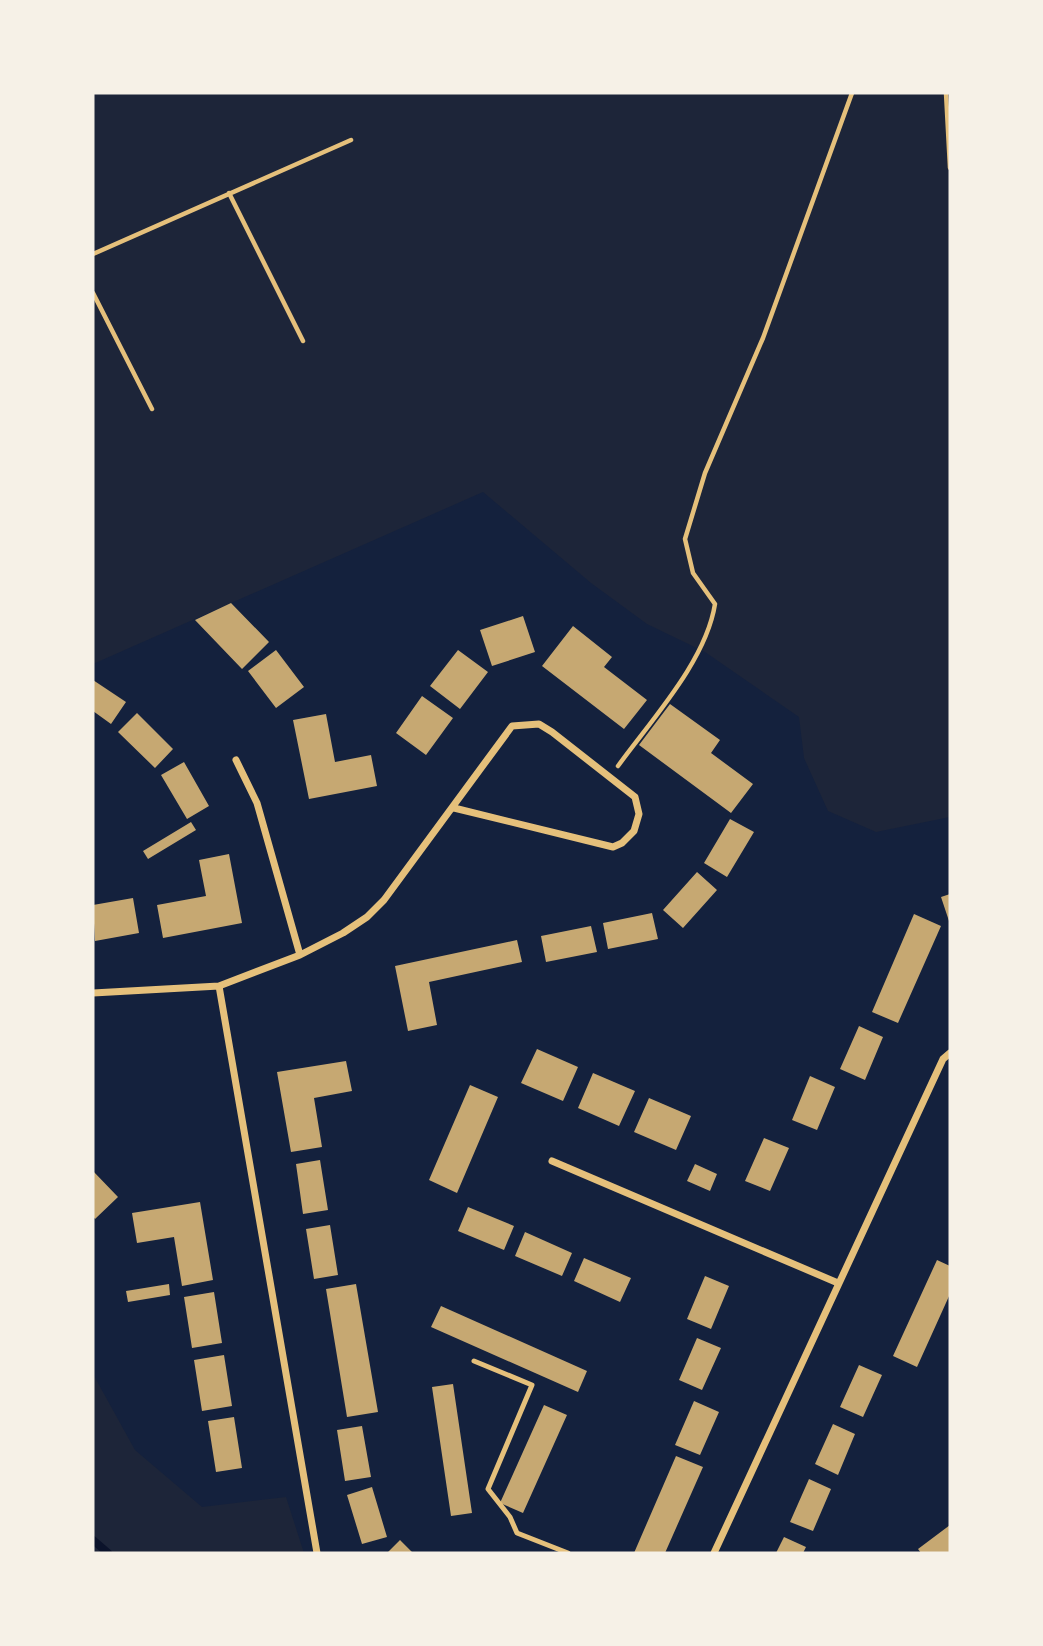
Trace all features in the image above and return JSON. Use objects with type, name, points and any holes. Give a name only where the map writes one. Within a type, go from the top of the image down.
[{"type":"street","points":[[93,993],[219,986],[300,955],[367,917],[384,900],[454,808],[503,733],[512,726],[539,724],[552,732],[612,776],[635,797],[639,814],[629,838],[612,847],[454,808]]},
{"type":"street","points":[[236,760],[257,803],[300,955]]},
{"type":"street","points":[[219,986],[317,1553]]},
{"type":"street","points":[[714,1553],[943,1059],[950,1052]]},
{"type":"street","points":[[552,1161],[838,1283]]},
{"type":"lane","points":[[474,1361],[532,1385],[488,1489],[510,1517],[517,1533],[568,1553]]},
{"type":"path","points":[[612,776],[698,653],[711,628],[715,604],[693,573],[685,539],[705,473],[763,338],[852,93]]},
{"type":"path","points":[[947,93],[950,168]]},
{"type":"path","points":[[93,254],[351,140]]},
{"type":"path","points":[[229,194],[303,341]]},
{"type":"path","points":[[93,293],[152,409]]},
{"type":"shaded area","points":[[93,93],[950,93],[950,817],[876,832],[828,811],[804,758],[799,717],[705,652],[647,624],[591,583],[483,492],[93,664]]},
{"type":"shaded area","points":[[93,1374],[135,1450],[202,1507],[286,1497],[304,1553],[93,1553]]},
{"type":"building","points":[[231,603],[269,642],[242,669],[195,620]]},
{"type":"building","points":[[523,616],[535,652],[492,666],[480,630]]},
{"type":"building","points":[[573,626],[612,657],[604,667],[647,700],[624,729],[542,666]]},
{"type":"building","points":[[276,650],[304,687],[276,708],[248,671]]},
{"type":"building","points":[[458,650],[488,672],[460,709],[430,686]]},
{"type":"building","points":[[93,680],[126,702],[111,724],[93,711]]},
{"type":"building","points":[[422,696],[453,718],[426,755],[396,733]]},
{"type":"building","points":[[670,704],[720,740],[711,753],[753,784],[731,813],[639,745]]},
{"type":"building","points":[[137,713],[173,749],[155,768],[118,732]]},
{"type":"building","points":[[326,714],[335,762],[371,755],[377,786],[309,799],[293,720]]},
{"type":"building","points":[[184,762],[209,806],[187,819],[161,775]]},
{"type":"building","points":[[730,819],[754,832],[727,877],[704,863]]},
{"type":"building","points":[[191,822],[196,830],[148,859],[143,851]]},
{"type":"building","points":[[229,854],[242,923],[163,938],[157,905],[206,896],[199,860]]},
{"type":"building","points":[[697,872],[717,890],[683,928],[663,910]]},
{"type":"building","points":[[950,894],[950,924],[941,897]]},
{"type":"building","points":[[133,898],[139,933],[95,941],[93,905]]},
{"type":"building","points":[[652,913],[658,939],[608,949],[603,923]]},
{"type":"building","points":[[914,914],[941,926],[898,1023],[872,1012]]},
{"type":"building","points":[[591,926],[597,952],[546,962],[541,936]]},
{"type":"building","points":[[517,940],[522,962],[429,982],[437,1025],[408,1031],[395,966]]},
{"type":"building","points":[[859,1026],[883,1037],[865,1080],[840,1069]]},
{"type":"building","points":[[537,1049],[578,1067],[563,1101],[521,1083]]},
{"type":"building","points":[[346,1061],[352,1091],[314,1098],[322,1147],[291,1152],[277,1072]]},
{"type":"building","points":[[593,1073],[635,1091],[619,1126],[578,1108]]},
{"type":"building","points":[[810,1076],[835,1087],[817,1130],[792,1120]]},
{"type":"building","points":[[470,1085],[498,1097],[457,1193],[429,1180]]},
{"type":"building","points":[[649,1098],[691,1116],[676,1150],[634,1132]]},
{"type":"building","points":[[764,1138],[789,1148],[770,1191],[745,1181]]},
{"type":"building","points":[[320,1160],[328,1210],[303,1214],[296,1164]]},
{"type":"building","points":[[695,1164],[717,1174],[710,1191],[687,1181]]},
{"type":"building","points":[[93,1171],[118,1197],[95,1219],[93,1216]]},
{"type":"building","points":[[200,1202],[213,1280],[182,1286],[174,1237],[137,1243],[132,1213]]},
{"type":"building","points":[[468,1207],[514,1226],[504,1250],[458,1231]]},
{"type":"building","points":[[330,1225],[338,1275],[314,1279],[306,1229]]},
{"type":"building","points":[[525,1232],[572,1253],[562,1276],[515,1256]]},
{"type":"building","points":[[584,1258],[631,1278],[620,1302],[574,1281]]},
{"type":"building","points":[[937,1260],[950,1266],[950,1294],[917,1367],[893,1356]]},
{"type":"building","points":[[705,1276],[729,1286],[711,1329],[687,1319]]},
{"type":"building","points":[[169,1284],[170,1295],[128,1302],[126,1291]]},
{"type":"building","points":[[356,1284],[378,1412],[347,1417],[326,1289]]},
{"type":"building","points":[[214,1292],[222,1343],[192,1348],[184,1297]]},
{"type":"building","points":[[441,1306],[587,1371],[578,1392],[431,1327]]},
{"type":"building","points":[[697,1338],[721,1348],[702,1390],[679,1380]]},
{"type":"building","points":[[224,1355],[232,1406],[202,1411],[194,1360]]},
{"type":"building","points":[[859,1365],[882,1375],[863,1417],[840,1407]]},
{"type":"building","points":[[453,1384],[472,1513],[451,1516],[432,1387]]},
{"type":"building","points":[[694,1401],[719,1412],[700,1455],[675,1445]]},
{"type":"building","points":[[544,1405],[567,1415],[523,1513],[500,1503]]},
{"type":"building","points":[[234,1417],[242,1468],[216,1472],[208,1421]]},
{"type":"building","points":[[833,1424],[855,1434],[838,1475],[815,1464]]},
{"type":"building","points":[[362,1426],[371,1477],[345,1481],[337,1430]]},
{"type":"building","points":[[676,1456],[703,1467],[665,1553],[634,1553]]},
{"type":"building","points":[[809,1479],[831,1489],[813,1531],[790,1522]]},
{"type":"building","points":[[372,1487],[387,1537],[362,1544],[347,1495]]},
{"type":"building","points":[[950,1525],[950,1553],[921,1553],[918,1549]]},
{"type":"building","points":[[784,1537],[806,1547],[803,1553],[776,1553]]},
{"type":"building","points":[[400,1540],[413,1553],[387,1553]]},
{"type":"waterway","points":[[93,1540],[108,1553]]}]
